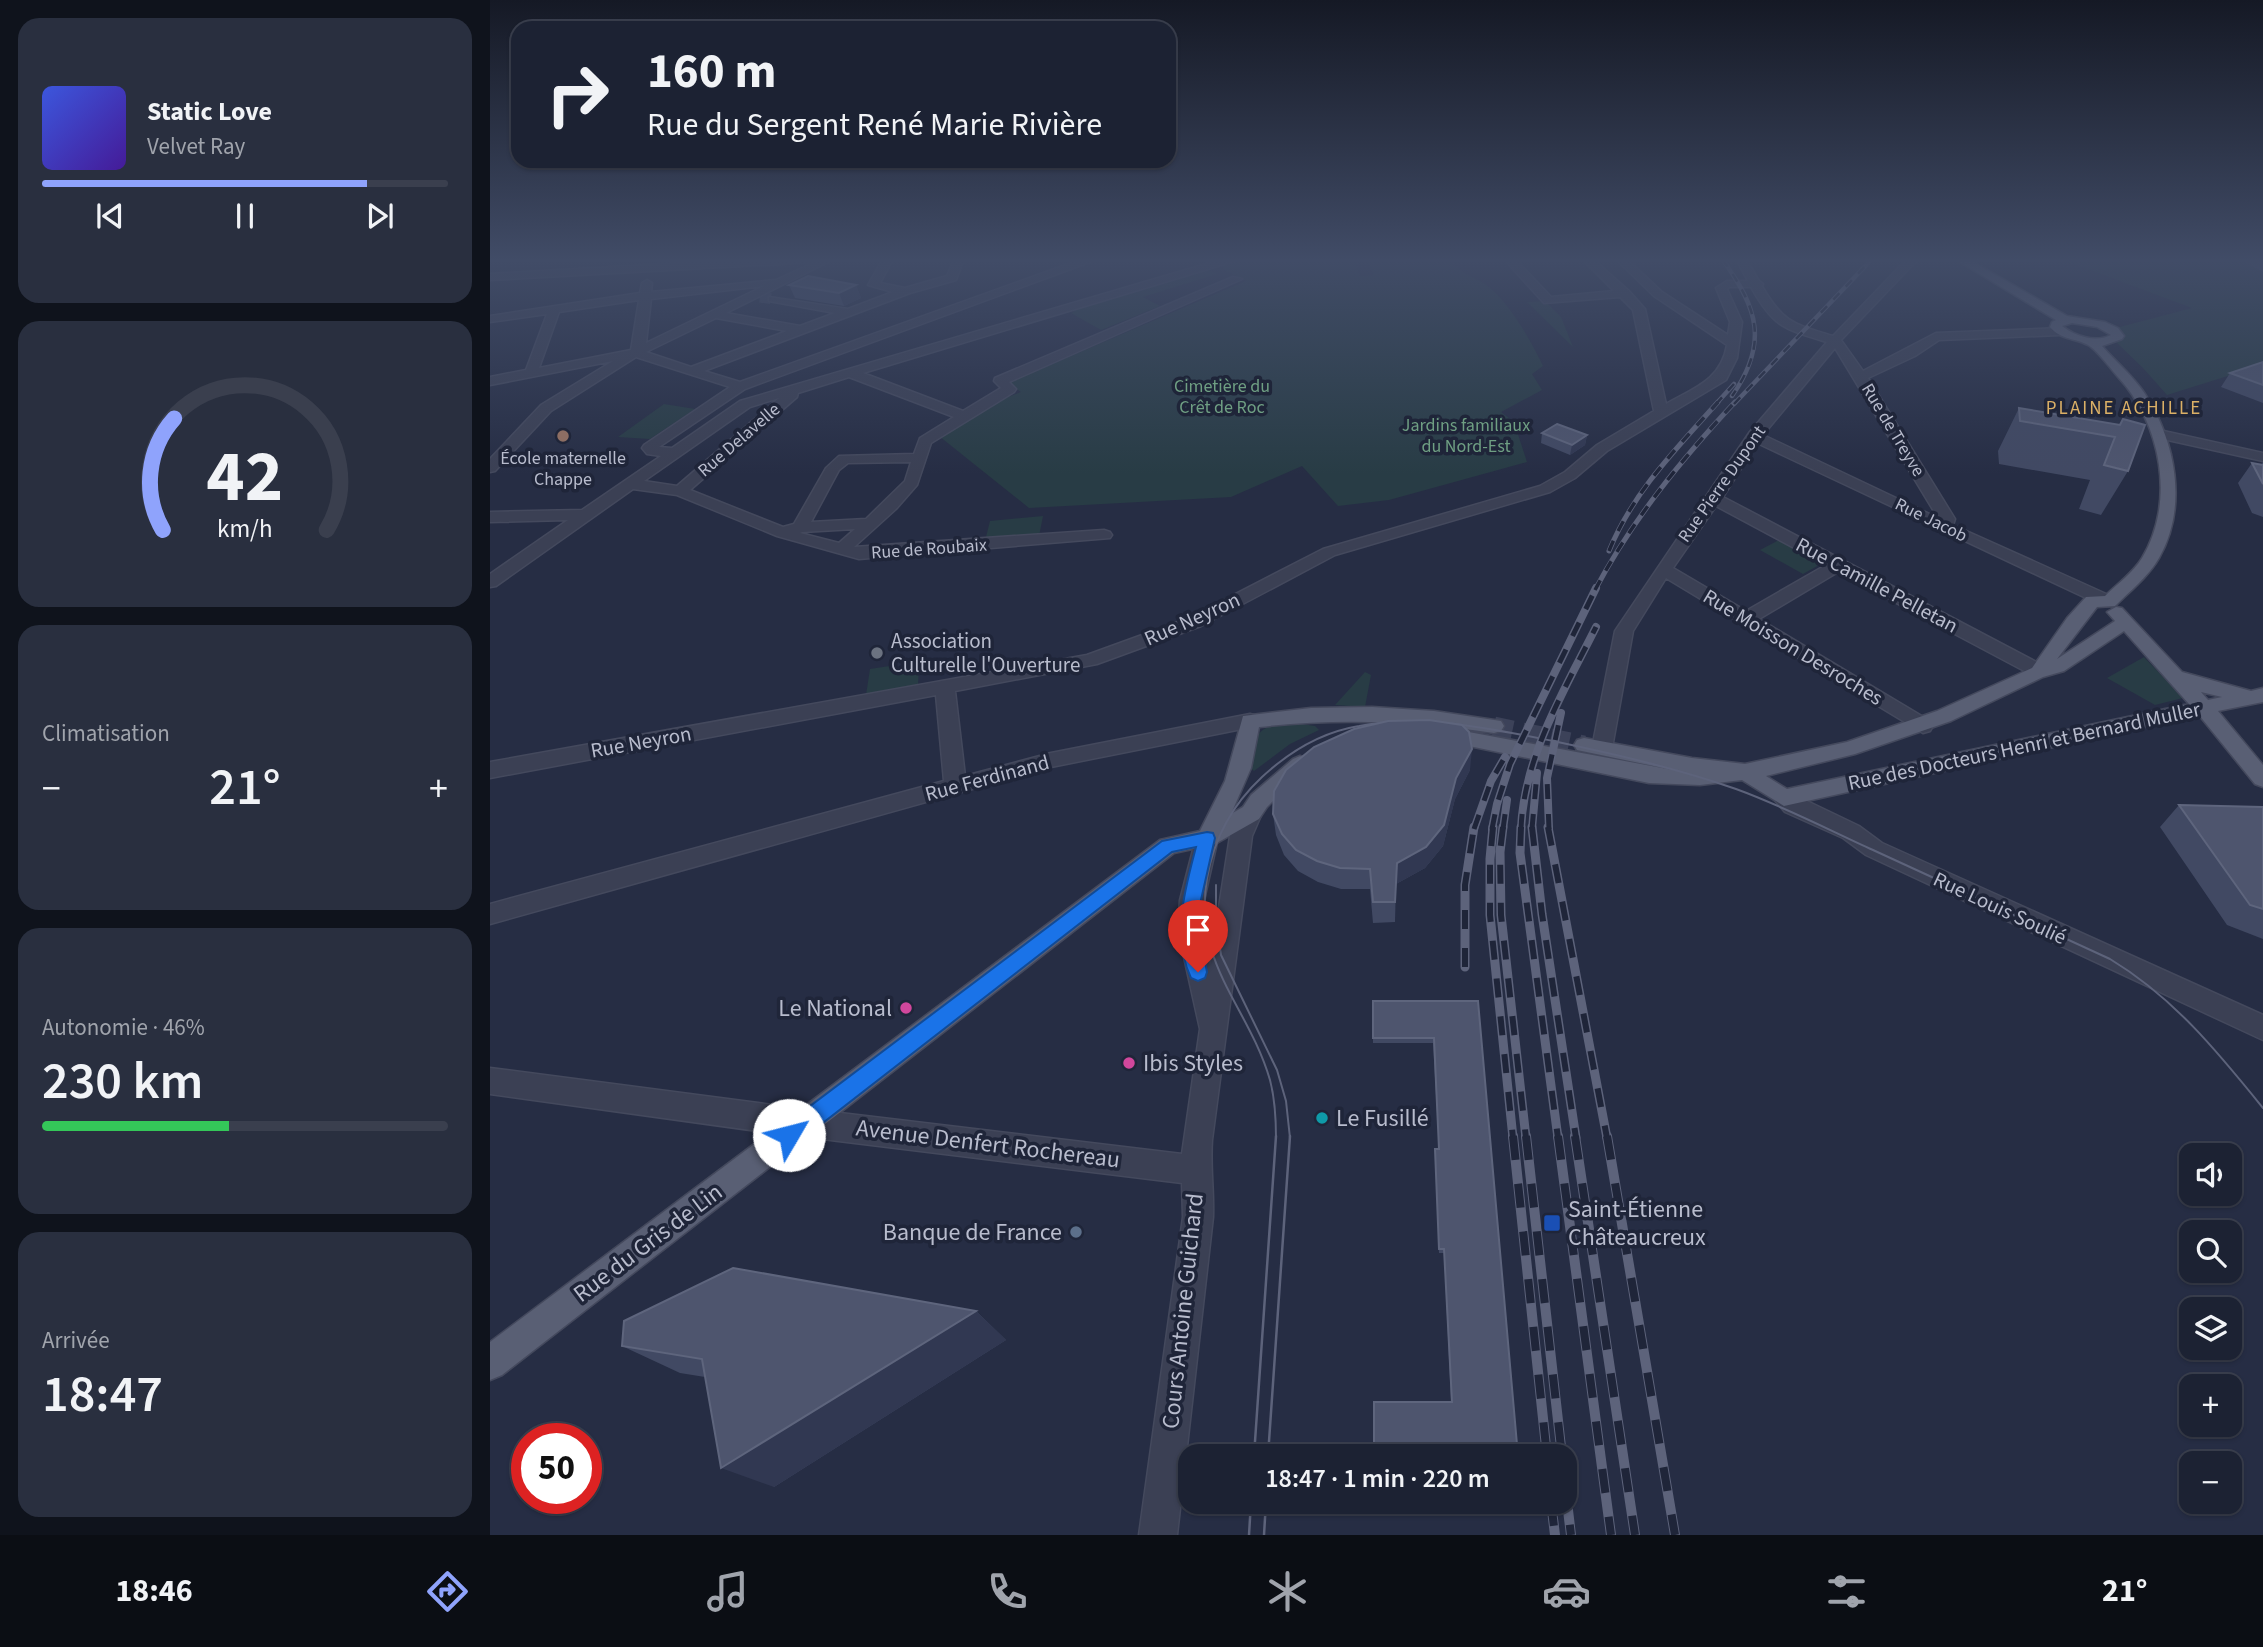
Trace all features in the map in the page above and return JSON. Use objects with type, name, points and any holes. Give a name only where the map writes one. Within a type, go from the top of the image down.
[{"type":"main road","points":[[2067,331],[2073,338],[2093,342],[2111,341],[2118,336],[2113,331]]},
{"type":"main road","points":[[2039,671],[2073,622],[2092,601],[2109,602],[2150,560],[2164,529],[2168,467],[2159,434],[2139,395],[2093,342]]},
{"type":"main road","points":[[2109,602],[2124,623],[2203,707],[2263,779]]},
{"type":"main road","points":[[1374,735],[1428,732],[1494,734],[1589,751],[1676,780],[1707,779],[1812,758],[1923,726],[1965,709],[2039,671],[2054,668],[2124,623]]},
{"type":"main road","points":[[2173,675],[2211,690],[2261,696]]},
{"type":"main road","name":"Rue des Docteurs Henri et Bernard Muller","points":[[1784,798],[2261,696]]},
{"type":"main road","name":"Rue Ferdinand","points":[[1250,721],[1313,716],[1415,715],[1494,734]]},
{"type":"main road","points":[[1207,838],[1234,791],[1243,763],[1250,721]]},
{"type":"main road","name":"Rue du Gris de Lin","points":[[490,1363],[1168,846],[1207,838],[1251,813],[1290,773],[1316,754]]},
{"type":"main road","name":"Rue Louis Soulié","points":[[1745,772],[1784,798]]},
{"type":"street","points":[[531,373],[546,331]]},
{"type":"street","points":[[635,353],[639,348],[641,331]]},
{"type":"street","points":[[490,468],[546,408],[635,353],[683,331]]},
{"type":"street","points":[[691,371],[798,331]]},
{"type":"street","points":[[675,453],[652,451],[649,448],[740,386],[894,331]]},
{"type":"street","points":[[490,582],[745,404],[994,331]]},
{"type":"street","points":[[841,550],[891,506],[912,482],[925,441],[1009,390],[1000,381],[1117,331]]},
{"type":"street","points":[[1644,331],[1661,413]]},
{"type":"street","points":[[1713,331],[1733,344]]},
{"type":"street","name":"Rue Neyron","points":[[490,769],[1090,660],[1195,622],[1329,552],[1517,500],[1545,489],[1570,475],[1602,448],[1717,382],[1731,358],[1735,331]]},
{"type":"street","points":[[1803,331],[1835,340]]},
{"type":"street","name":"Rue Pierre Dupont","points":[[1589,751],[1624,631],[1754,436],[1844,331]]},
{"type":"street","points":[[1861,377],[1912,353],[1936,337],[2003,331]]},
{"type":"street","name":"Rue de Treyve","points":[[1835,340],[1861,377],[1947,519],[1945,526]]},
{"type":"street","points":[[490,381],[635,353],[740,386]]},
{"type":"street","points":[[850,373],[963,416]]},
{"type":"street","name":"Rue Delavelle","points":[[680,491],[797,389]]},
{"type":"street","points":[[2159,434],[2263,457]]},
{"type":"street","name":"Rue Jacob","points":[[1754,436],[2109,602]]},
{"type":"street","points":[[800,527],[833,468],[844,459],[920,458]]},
{"type":"street","name":"Rue de Roubaix","points":[[630,484],[680,491],[783,533],[859,554],[1104,535]]},
{"type":"street","name":"Rue Camille Pelletan","points":[[1714,499],[2039,671]]},
{"type":"street","points":[[490,517],[586,515]]},
{"type":"street","points":[[783,533],[800,527],[869,524]]},
{"type":"street","points":[[1746,619],[1839,564]]},
{"type":"street","name":"Rue Moisson Desroches","points":[[1663,569],[1923,726]]},
{"type":"street","points":[[946,688],[955,786]]},
{"type":"street","name":"Rue Ferdinand","points":[[490,914],[1051,760],[1250,721]]},
{"type":"street","name":"Rue Louis Soulié","points":[[1784,798],[1793,806],[1851,832],[1874,849],[2263,1028]]},
{"type":"street","name":"Cours Antoine Guichard","points":[[1158,1535],[1198,1217],[1199,1194],[1195,1170],[1241,836],[1251,813]]},
{"type":"street","points":[[1207,838],[1192,900],[1189,930],[1213,1035]]},
{"type":"street","name":"Avenue Denfert Rochereau","points":[[490,1081],[1195,1170]]},
{"type":"green space","name":"Cimetière du Crêt de Roc","points":[[1130,331],[1523,331],[1543,366],[1532,374],[1542,390],[1501,412],[1514,422],[1527,462],[1389,500],[1338,506],[1302,466],[1231,497],[1029,508],[939,436],[1021,392],[1008,383]]},
{"type":"green space","points":[[1556,331],[1566,331],[1573,347]]},
{"type":"green space","points":[[2118,331],[2263,331],[2263,365],[2167,395],[2117,343],[2121,335]]},
{"type":"green space","points":[[664,404],[695,409],[650,439],[618,437]]},
{"type":"green space","points":[[1043,516],[1039,536],[985,541],[990,521]]},
{"type":"green space","points":[[1779,540],[1819,562],[1819,565],[1803,574],[1760,550]]},
{"type":"green space","points":[[2144,657],[2183,698],[2155,705],[2107,678]]},
{"type":"green space","points":[[896,665],[896,669],[919,665],[918,686],[866,695],[870,669]]},
{"type":"green space","points":[[1365,672],[1371,675],[1365,707],[1335,705]]},
{"type":"green space","points":[[1295,723],[1315,726],[1319,730],[1290,744],[1254,771],[1249,767],[1260,732],[1272,726]]},
{"type":"building","points":[[2263,362],[2263,385],[2230,373]]},
{"type":"building","points":[[2019,408],[2120,425],[2123,419],[2145,425],[2128,471],[2104,465],[2115,437],[2020,421]]},
{"type":"building","points":[[1557,424],[1587,435],[1572,445],[1542,433]]},
{"type":"building","points":[[2252,463],[2263,465],[2263,484]]},
{"type":"building","points":[[1429,720],[1462,725],[1469,732],[1472,749],[1456,778],[1444,825],[1426,847],[1397,863],[1395,902],[1373,902],[1370,869],[1340,868],[1317,861],[1296,850],[1282,834],[1273,814],[1274,791],[1286,770],[1314,747],[1354,729],[1388,721]]},
{"type":"building","points":[[2179,805],[2263,807],[2263,909],[2250,905]]},
{"type":"building","points":[[1373,1001],[1478,1001],[1517,1444],[1374,1444],[1374,1402],[1452,1402],[1444,1249],[1439,1249],[1435,1149],[1439,1149],[1434,1038],[1373,1038]]},
{"type":"building","points":[[733,1268],[976,1311],[721,1468],[702,1359],[622,1346],[624,1321]]},
{"type":"tunnel","points":[[1494,726],[1584,745]]},
{"type":"tram line","points":[[1276,1137],[1270,1080],[1249,1029],[1225,984],[1208,936],[1205,909],[1207,878],[1214,849],[1226,823],[1242,799],[1262,777],[1295,751],[1319,738],[1345,729],[1407,721],[1480,727],[1622,756],[1713,781],[1788,810],[2110,959],[2154,990],[2193,1026],[2263,1108]]},
{"type":"tram line","points":[[1216,885],[1216,920],[1221,955],[1277,1070],[1286,1101],[1290,1137]]},
{"type":"tram line","points":[[1255,1444],[1276,1137]]},
{"type":"tram line","points":[[1269,1444],[1290,1137]]},
{"type":"tram line","points":[[1249,1535],[1250,1514]]},
{"type":"tram line","points":[[1264,1535],[1265,1514]]},
{"type":"railway","points":[[1732,396],[1751,359],[1754,331]]},
{"type":"railway","points":[[1734,404],[1804,331]]},
{"type":"railway","points":[[1716,404],[1734,384]]},
{"type":"railway","points":[[1609,551],[1630,509],[1643,490],[1718,402]]},
{"type":"railway","points":[[1595,590],[1641,515],[1735,402]]},
{"type":"railway","points":[[1492,829],[1510,764],[1595,590]]},
{"type":"railway","points":[[1521,829],[1529,776],[1538,750],[1559,700],[1596,627]]},
{"type":"railway","points":[[1549,829],[1547,778],[1561,713]]},
{"type":"railway","points":[[1474,829],[1491,781],[1505,757]]},
{"type":"railway","points":[[1532,828],[1537,773]]},
{"type":"railway","points":[[1503,829],[1507,800]]},
{"type":"railway","points":[[1465,967],[1465,885],[1474,827]]},
{"type":"railway","points":[[1493,827],[1490,915],[1513,1138]]},
{"type":"railway","points":[[1503,827],[1500,852],[1501,915],[1526,1138]]},
{"type":"railway","points":[[1521,827],[1520,853],[1558,1138]]},
{"type":"railway","points":[[1548,827],[1607,1138]]},
{"type":"railway","points":[[1532,828],[1542,914],[1576,1138]]},
{"type":"railway","points":[[1513,1136],[1546,1444]]},
{"type":"railway","points":[[1526,1136],[1561,1444]]},
{"type":"railway","points":[[1558,1136],[1611,1535]]},
{"type":"railway","points":[[1575,1136],[1635,1535]]},
{"type":"railway","points":[[1607,1136],[1675,1535]]},
{"type":"railway","points":[[1552,1514],[1555,1535]]},
{"type":"railway","points":[[1568,1514],[1571,1535]]},
{"type":"place","name":"École maternelle Chappe","points":[[563,436]]},
{"type":"place","name":"Association Culturelle l'Ouverture","points":[[877,653]]},
{"type":"place","name":"Le National","points":[[906,1008]]},
{"type":"place","name":"Ibis Styles","points":[[1129,1063]]},
{"type":"place","name":"Le Fusillé","points":[[1322,1118]]},
{"type":"place","name":"Saint-Étienne Châteaucreux","points":[[1552,1223]]},
{"type":"place","name":"Banque de France","points":[[1076,1232]]},
{"type":"district","name":"PLAINE ACHILLE","points":[[2124,408]]},
{"type":"route","points":[[789,1135],[1168,846],[1207,838],[1192,900],[1189,930],[1198,972]]},
{"type":"park label","name":"Jardins familiaux du Nord-Est","points":[[1466,436]]}]
